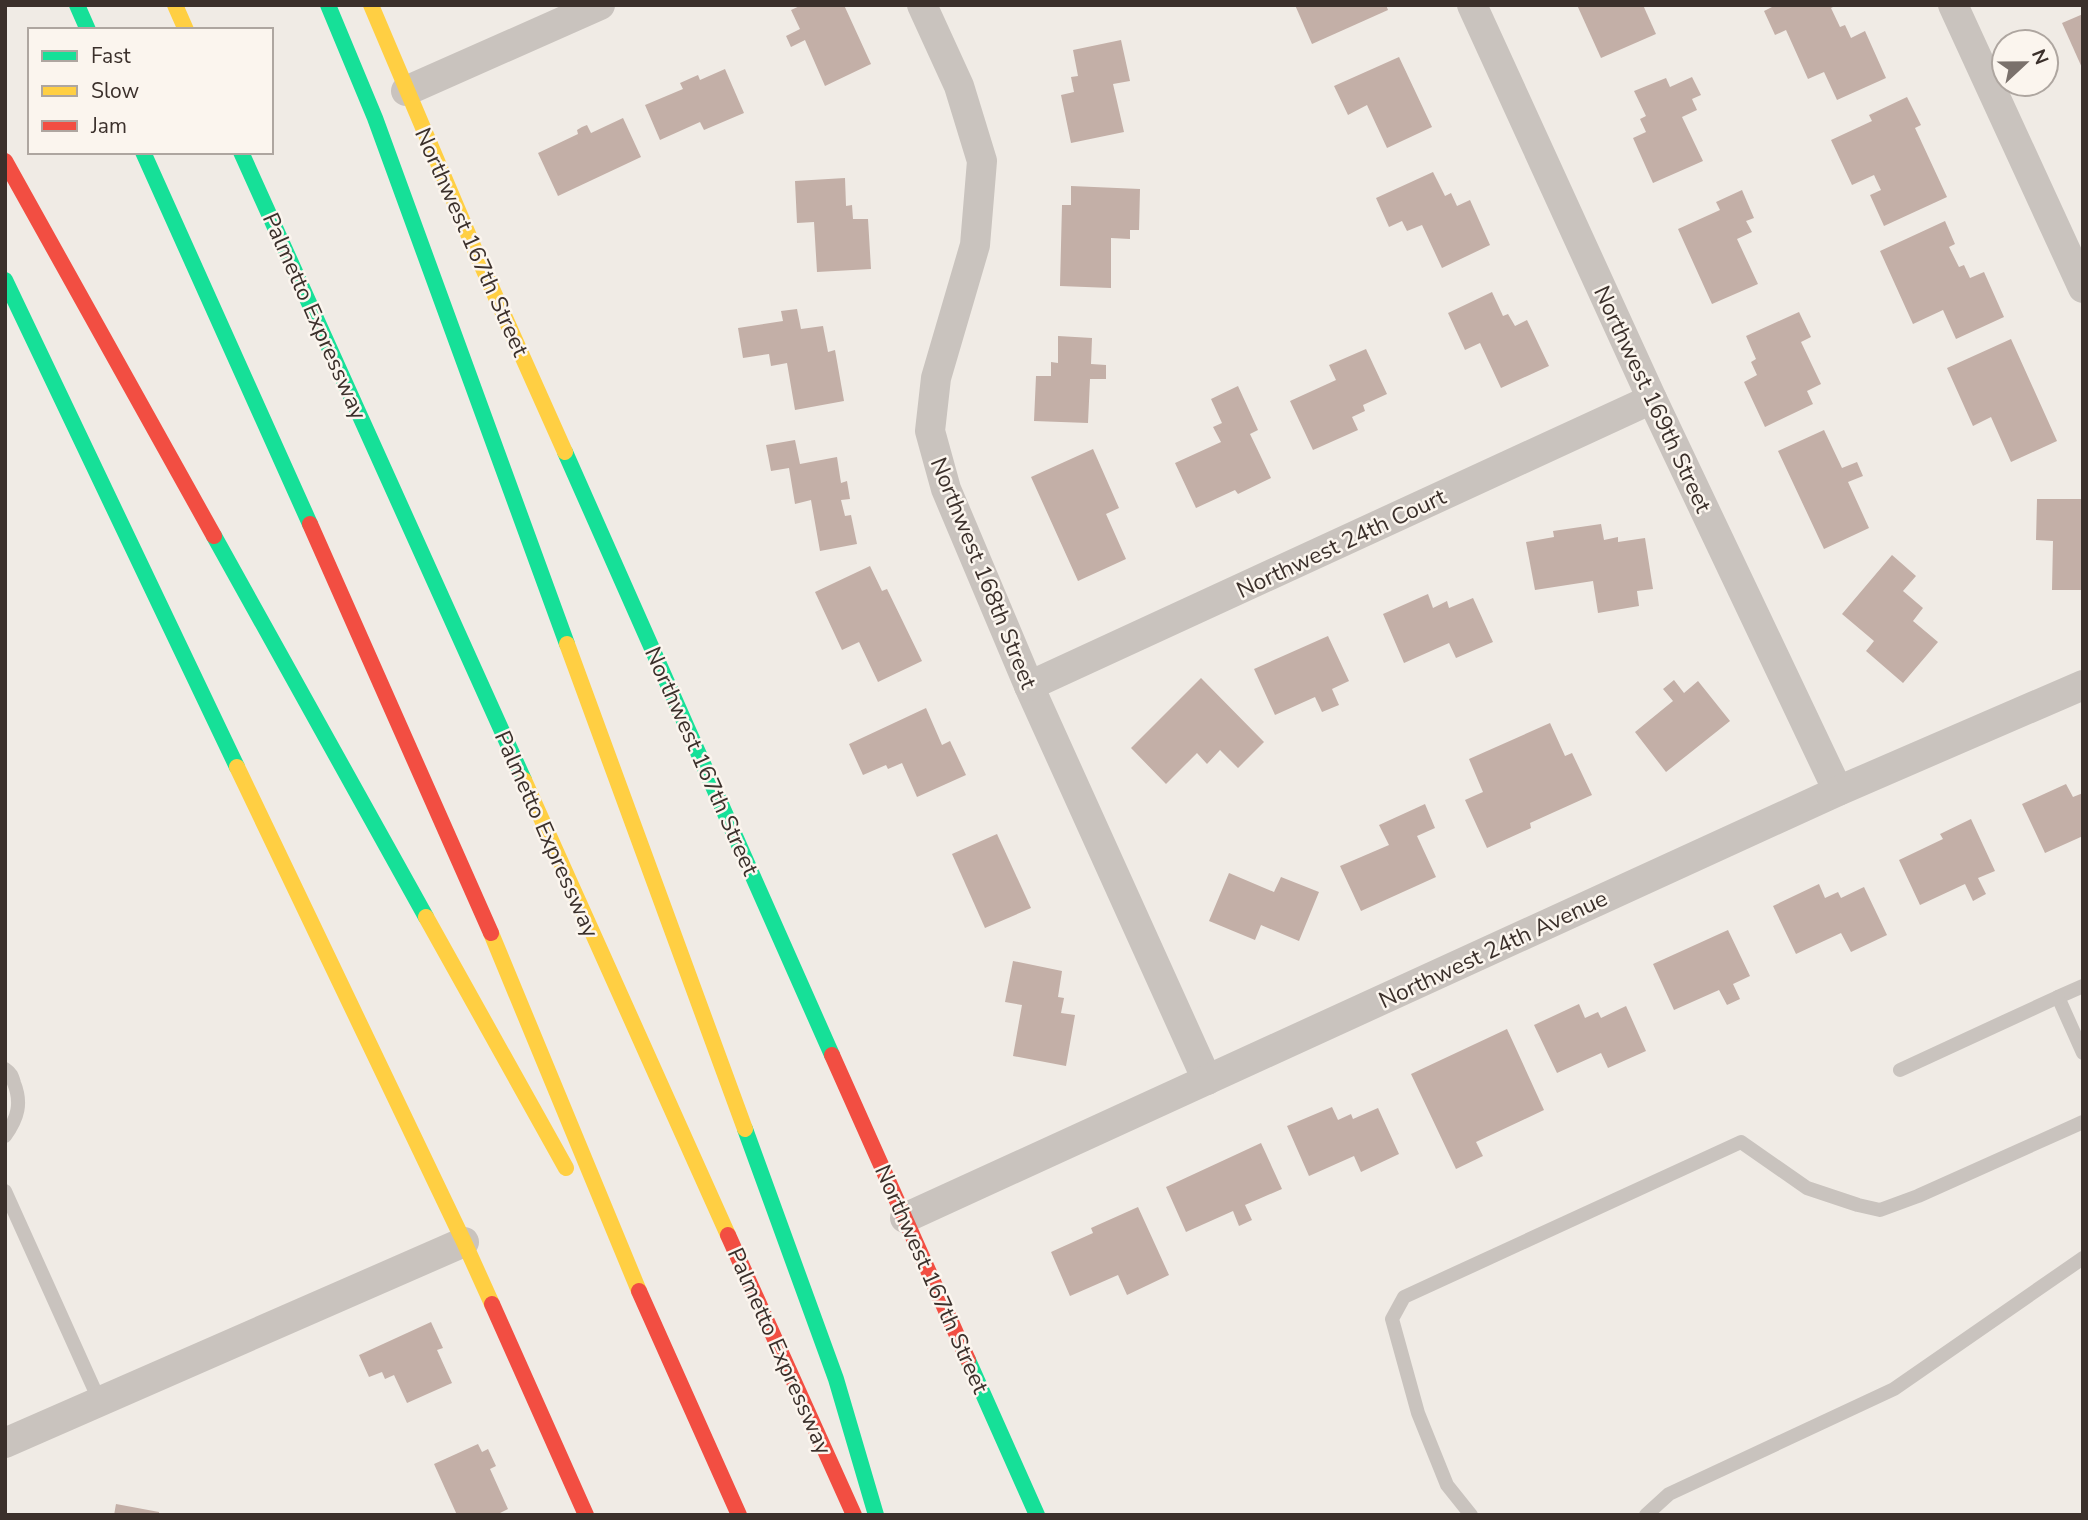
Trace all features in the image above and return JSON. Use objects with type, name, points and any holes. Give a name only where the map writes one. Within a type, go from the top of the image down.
[{"type":"main road","points":[[77,5],[87,28]]},
{"type":"main road","points":[[175,5],[185,28]]},
{"type":"main road","points":[[328,5],[375,118],[836,1378],[876,1515]]},
{"type":"main road","name":"Northwest 167th Street","points":[[371,5],[477,255],[1037,1515]]},
{"type":"main road","points":[[144,154],[469,880],[649,1314],[740,1515]]},
{"type":"main road","name":"Palmetto Expressway","points":[[242,154],[854,1515]]},
{"type":"main road","points":[[5,161],[574,1182]]},
{"type":"main road","points":[[5,280],[464,1242],[586,1515]]},
{"type":"main road","points":[[588,1206],[649,1314]]},
{"type":"street","points":[[407,91],[600,5]]},
{"type":"street","name":"Northwest 168th Street","points":[[922,5],[958,86],[982,162],[975,245],[936,378],[930,431],[946,489],[1029,686],[1207,1080]]},
{"type":"street","name":"Northwest 169th Street","points":[[1472,5],[1652,399],[1838,791]]},
{"type":"street","points":[[1953,5],[2083,288]]},
{"type":"street","name":"Northwest 24th Court","points":[[1029,686],[1652,399]]},
{"type":"street","name":"Northwest 24th Avenue","points":[[905,1218],[1838,791],[2083,685]]},
{"type":"street","points":[[5,1443],[464,1242]]},
{"type":"lane","points":[[1900,1070],[2083,986]]},
{"type":"lane","points":[[2058,998],[2083,1053]]},
{"type":"lane","points":[[5,1069],[10,1072],[20,1097],[14,1124],[5,1136]]},
{"type":"lane","points":[[1471,1515],[1447,1485],[1418,1413],[1392,1319],[1404,1297],[1741,1142],[1807,1188],[1880,1210],[1918,1196],[2083,1122]]},
{"type":"lane","points":[[5,1191],[100,1402]]},
{"type":"lane","points":[[1646,1515],[1669,1494],[1894,1388],[2083,1258]]},
{"type":"building","points":[[802,5],[844,5],[871,64],[825,86],[805,40],[791,47],[786,36],[800,29],[791,10]]},
{"type":"building","points":[[1295,5],[1386,5],[1388,10],[1312,44]]},
{"type":"building","points":[[1577,5],[1643,5],[1656,34],[1601,58]]},
{"type":"building","points":[[1776,5],[1837,5],[1831,8],[1840,27],[1845,25],[1851,38],[1865,31],[1886,78],[1837,100],[1824,72],[1808,79],[1786,30],[1775,35],[1764,11]]},
{"type":"building","points":[[2083,14],[2083,70],[2062,23]]},
{"type":"building","points":[[1121,40],[1130,81],[1113,84],[1124,132],[1071,143],[1061,95],[1074,92],[1071,77],[1078,76],[1073,50]]},
{"type":"building","points":[[1399,57],[1432,127],[1387,148],[1367,105],[1348,115],[1334,86]]},
{"type":"building","points":[[725,69],[744,113],[704,130],[700,122],[660,140],[645,105],[683,89],[680,83],[698,75],[700,80]]},
{"type":"building","points":[[1692,77],[1701,95],[1692,99],[1697,110],[1682,117],[1703,161],[1653,183],[1633,138],[1646,132],[1640,119],[1646,116],[1634,91],[1666,78],[1670,87]]},
{"type":"building","points":[[1907,97],[1921,125],[1915,128],[1947,197],[1884,226],[1870,195],[1881,190],[1874,175],[1852,185],[1831,140],[1872,121],[1869,115]]},
{"type":"building","points":[[623,118],[641,157],[558,196],[538,153],[578,134],[577,130],[582,127],[587,125],[591,133]]},
{"type":"building","points":[[1433,172],[1445,196],[1451,193],[1457,206],[1470,200],[1490,245],[1442,268],[1422,225],[1407,231],[1402,221],[1389,227],[1376,198]]},
{"type":"building","points":[[845,178],[846,206],[852,205],[853,219],[868,219],[871,269],[817,272],[814,222],[797,223],[795,181]]},
{"type":"building","points":[[1071,186],[1140,189],[1139,230],[1130,230],[1130,239],[1111,238],[1111,288],[1060,286],[1062,205],[1071,205]]},
{"type":"building","points":[[1742,190],[1754,218],[1746,221],[1752,232],[1737,239],[1758,284],[1712,304],[1678,229],[1720,210],[1716,202]]},
{"type":"building","points":[[1945,221],[1955,244],[1949,247],[1959,267],[1964,265],[1970,278],[1984,272],[2004,317],[1956,339],[1943,310],[1913,324],[1880,251]]},
{"type":"building","points":[[1492,292],[1503,316],[1508,314],[1515,326],[1527,320],[1549,366],[1501,388],[1480,343],[1465,350],[1448,313]]},
{"type":"building","points":[[797,309],[801,329],[823,326],[828,352],[835,350],[844,401],[795,410],[787,363],[771,366],[769,354],[743,358],[738,328],[783,321],[781,311]]},
{"type":"building","points":[[1799,312],[1811,337],[1801,342],[1821,384],[1807,391],[1813,404],[1765,427],[1744,382],[1757,375],[1751,362],[1756,359],[1746,336]]},
{"type":"building","points":[[1058,336],[1092,338],[1091,364],[1106,365],[1106,379],[1090,379],[1088,423],[1034,421],[1036,376],[1051,376],[1051,362],[1058,363]]},
{"type":"building","points":[[2011,339],[2057,441],[2011,462],[1991,417],[1973,426],[1947,368]]},
{"type":"building","points":[[1366,349],[1387,394],[1363,405],[1365,411],[1352,417],[1358,430],[1313,450],[1290,401],[1336,380],[1329,365]]},
{"type":"building","points":[[1238,386],[1258,430],[1250,434],[1271,478],[1238,494],[1235,490],[1196,508],[1175,463],[1221,442],[1213,427],[1222,423],[1211,399]]},
{"type":"building","points":[[1824,430],[1842,468],[1857,462],[1863,476],[1848,482],[1869,528],[1824,549],[1778,451]]},
{"type":"building","points":[[795,440],[800,464],[837,457],[841,483],[847,481],[850,499],[841,500],[845,516],[851,515],[857,544],[820,551],[811,500],[795,504],[789,468],[771,471],[766,445]]},
{"type":"building","points":[[1093,449],[1119,508],[1106,514],[1126,559],[1078,581],[1031,477]]},
{"type":"building","points":[[2037,499],[2083,499],[2083,590],[2052,590],[2053,541],[2036,540]]},
{"type":"building","points":[[1601,524],[1604,540],[1618,537],[1618,542],[1645,538],[1653,589],[1637,591],[1639,606],[1598,613],[1593,581],[1535,590],[1526,542],[1554,537],[1553,531]]},
{"type":"building","points":[[1892,555],[1916,576],[1903,591],[1923,608],[1913,621],[1938,642],[1903,683],[1866,651],[1874,641],[1842,614]]},
{"type":"building","points":[[870,566],[882,591],[887,589],[922,661],[878,682],[859,642],[842,650],[815,592]]},
{"type":"building","points":[[1428,594],[1433,608],[1447,601],[1449,608],[1473,598],[1493,642],[1456,658],[1449,643],[1404,663],[1383,614]]},
{"type":"building","points":[[1328,636],[1349,681],[1332,689],[1339,705],[1322,712],[1315,697],[1275,715],[1254,669]]},
{"type":"building","points":[[1201,678],[1264,742],[1238,768],[1220,750],[1207,764],[1197,753],[1166,784],[1131,748]]},
{"type":"building","points":[[1674,680],[1684,693],[1698,681],[1730,721],[1666,772],[1635,732],[1673,701],[1663,689]]},
{"type":"building","points":[[926,708],[942,745],[950,741],[966,775],[917,797],[902,763],[888,769],[886,765],[863,775],[849,744]]},
{"type":"building","points":[[1550,723],[1565,756],[1572,753],[1592,795],[1530,823],[1531,828],[1487,848],[1465,800],[1483,792],[1469,759]]},
{"type":"building","points":[[2066,784],[2073,797],[2083,793],[2083,836],[2045,853],[2022,804]]},
{"type":"building","points":[[1425,804],[1435,828],[1417,836],[1436,877],[1361,911],[1340,866],[1389,845],[1379,825]]},
{"type":"building","points":[[1971,819],[1995,871],[1978,878],[1986,894],[1973,901],[1965,884],[1920,905],[1899,860],[1943,839],[1940,834]]},
{"type":"building","points":[[997,834],[1031,908],[985,928],[952,854]]},
{"type":"building","points":[[1229,873],[1274,892],[1281,877],[1319,892],[1299,941],[1261,925],[1255,940],[1209,921]]},
{"type":"building","points":[[1819,884],[1825,898],[1838,892],[1841,898],[1864,887],[1887,935],[1851,952],[1841,933],[1796,954],[1773,906]]},
{"type":"building","points":[[1728,930],[1750,976],[1733,984],[1740,999],[1727,1005],[1719,990],[1674,1010],[1653,964]]},
{"type":"building","points":[[1013,961],[1062,971],[1058,997],[1064,998],[1061,1013],[1075,1015],[1066,1066],[1013,1056],[1022,1005],[1005,1002]]},
{"type":"building","points":[[1579,1004],[1585,1018],[1598,1012],[1601,1018],[1626,1006],[1646,1051],[1608,1068],[1601,1053],[1557,1073],[1534,1025]]},
{"type":"building","points":[[1507,1029],[1544,1110],[1476,1142],[1483,1156],[1456,1169],[1411,1074]]},
{"type":"building","points":[[1332,1107],[1338,1120],[1351,1114],[1353,1119],[1378,1108],[1399,1154],[1361,1172],[1354,1156],[1309,1176],[1287,1126]]},
{"type":"building","points":[[1261,1143],[1282,1189],[1245,1205],[1252,1220],[1239,1226],[1233,1211],[1186,1232],[1166,1187]]},
{"type":"building","points":[[1138,1207],[1169,1275],[1127,1295],[1118,1275],[1070,1296],[1051,1252],[1093,1233],[1091,1228]]},
{"type":"building","points":[[431,1322],[443,1348],[437,1350],[452,1383],[407,1403],[394,1375],[385,1379],[382,1372],[369,1377],[359,1355]]},
{"type":"building","points":[[478,1444],[482,1452],[488,1449],[496,1466],[490,1469],[508,1509],[496,1515],[457,1515],[434,1464]]},
{"type":"building","points":[[116,1504],[159,1512],[159,1515],[114,1515]]},
{"type":"traffic: fast","points":[[77,5],[87,28]]},
{"type":"traffic: fast","points":[[328,5],[375,118],[567,644]]},
{"type":"traffic: fast","points":[[144,154],[310,524]]},
{"type":"traffic: fast","points":[[242,154],[524,780]]},
{"type":"traffic: fast","points":[[5,280],[237,767]]},
{"type":"traffic: fast","points":[[565,452],[832,1055]]},
{"type":"traffic: fast","points":[[214,536],[426,917]]},
{"type":"traffic: fast","points":[[745,1129],[836,1379],[876,1515]]},
{"type":"traffic: fast","points":[[968,1360],[1037,1515]]},
{"type":"traffic: slow","points":[[175,5],[185,28]]},
{"type":"traffic: slow","points":[[371,5],[477,255],[565,452]]},
{"type":"traffic: slow","points":[[567,644],[745,1129]]},
{"type":"traffic: slow","points":[[237,767],[492,1304]]},
{"type":"traffic: slow","points":[[524,780],[728,1235]]},
{"type":"traffic: slow","points":[[426,917],[566,1168]]},
{"type":"traffic: slow","points":[[491,933],[639,1291]]},
{"type":"traffic: jam","points":[[5,161],[214,536]]},
{"type":"traffic: jam","points":[[310,524],[491,933]]},
{"type":"traffic: jam","points":[[832,1055],[968,1360]]},
{"type":"traffic: jam","points":[[728,1235],[854,1515]]},
{"type":"traffic: jam","points":[[639,1291],[739,1515]]},
{"type":"traffic: jam","points":[[492,1304],[586,1515]]}]
